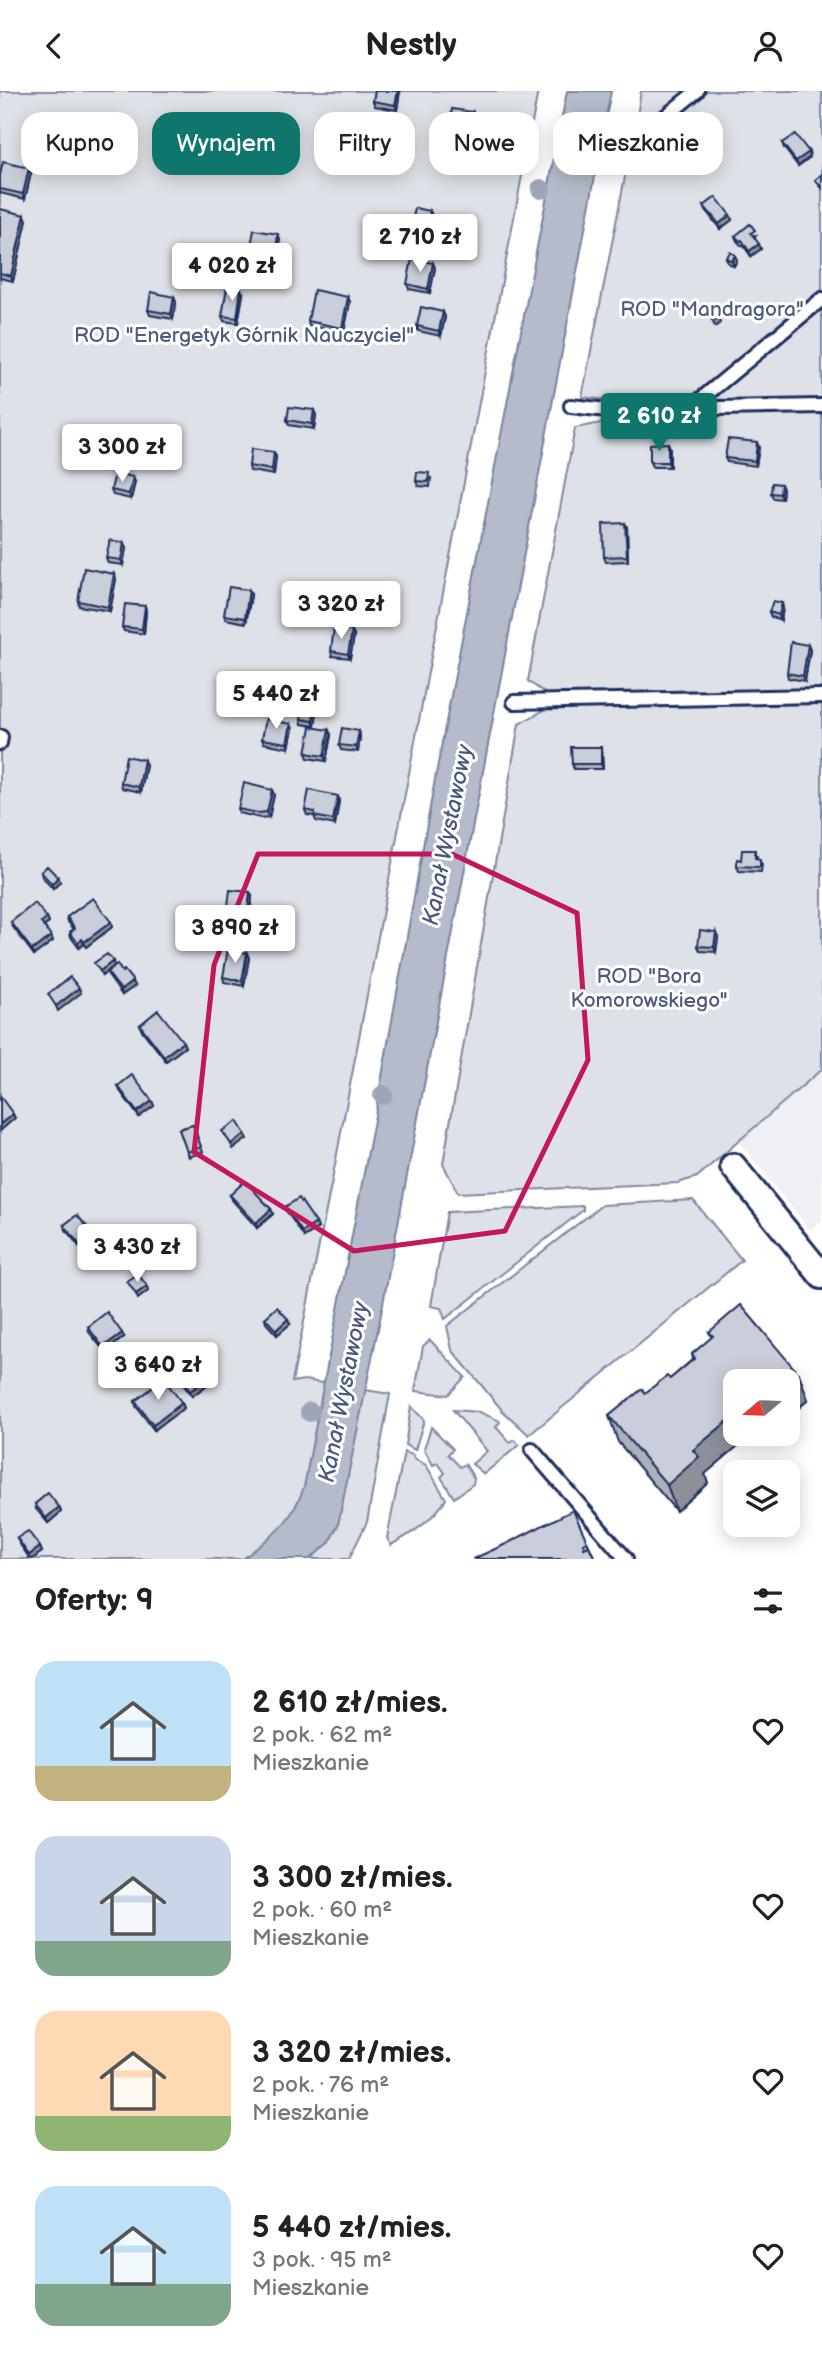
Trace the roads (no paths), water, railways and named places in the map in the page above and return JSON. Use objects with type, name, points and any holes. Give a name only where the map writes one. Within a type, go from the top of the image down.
[{"type":"street","points":[[733,1166],[822,1276]]},
{"type":"lane","points":[[671,112],[697,91]]},
{"type":"lane","points":[[689,408],[822,299]]},
{"type":"lane","points":[[571,406],[607,410],[822,405]]},
{"type":"lane","points":[[514,702],[822,696]]},
{"type":"lane","points":[[531,1450],[626,1559]]},
{"type":"water","points":[[567,91],[611,91],[607,112],[563,112]]},
{"type":"water","name":"Kanał Wystawowy","points":[[553,164],[553,175],[595,175],[381,1314],[338,1525],[329,1543],[310,1559],[243,1559],[272,1536],[286,1520],[304,1487],[376,1110],[436,774]]},
{"type":"park label","name":"ROD \"Mandragora\"","points":[[712,309]]},
{"type":"park label","name":"ROD \"Energetyk Górnik Nauczyciel\"","points":[[244,335]]},
{"type":"park label","name":"ROD \"Bora Komorowskiego\"","points":[[649,988]]}]
